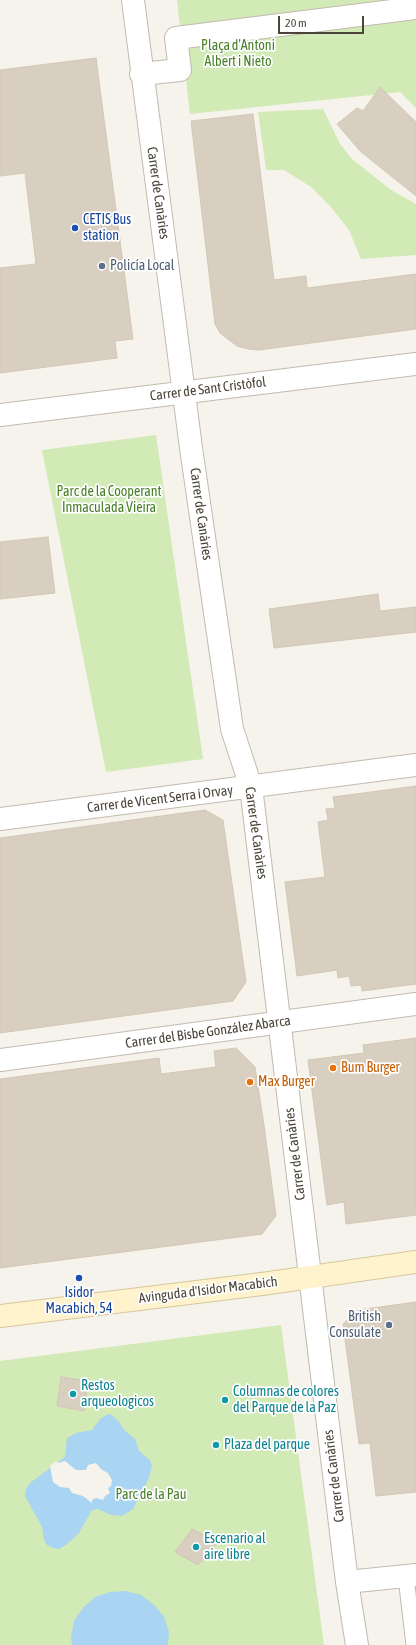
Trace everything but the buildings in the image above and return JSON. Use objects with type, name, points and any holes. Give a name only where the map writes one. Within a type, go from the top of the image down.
[{"type":"street","name":"Carrer de Canàries","points":[[133,0],[141,74],[184,392],[232,729],[251,787],[347,1582],[357,1645]]},
{"type":"street","points":[[141,74],[180,70],[176,38],[416,8]]},
{"type":"street","name":"Carrer de Sant Cristòfol","points":[[0,415],[416,364]]},
{"type":"street","name":"Carrer de Vicent Serra i Orvay","points":[[0,819],[416,765]]},
{"type":"street","name":"Carrer del Bisbe González Abarca","points":[[0,1060],[416,1004]]},
{"type":"street","name":"Avinguda d'Isidor Macabich","points":[[0,1316],[416,1262]]},
{"type":"street","points":[[347,1582],[411,1576]]},
{"type":"lane","points":[[411,1576],[414,1645]]},
{"type":"green space","name":"Plaça d'Antoni Albert i Nieto","points":[[177,0],[416,0],[416,108],[400,92],[190,114]]},
{"type":"green space","points":[[323,109],[340,144],[352,159],[391,190],[416,204],[416,255],[361,259],[349,230],[331,207],[311,187],[284,170],[266,170],[258,112]]},
{"type":"green space","name":"Parc de la Cooperant Inmaculada Vieira","points":[[156,435],[203,759],[106,772],[42,450]]},
{"type":"green space","name":"Parc de la Pau","points":[[281,1325],[324,1645],[0,1645],[0,1361]]},
{"type":"water","points":[[108,1414],[112,1415],[125,1431],[135,1439],[139,1451],[150,1460],[152,1466],[149,1478],[133,1509],[122,1516],[111,1515],[98,1509],[92,1510],[79,1533],[66,1545],[59,1549],[53,1548],[47,1545],[44,1540],[42,1527],[25,1496],[26,1489],[30,1483],[65,1457],[67,1438],[76,1433],[92,1430],[100,1419]]},
{"type":"water","points":[[126,1591],[141,1595],[154,1605],[164,1617],[169,1632],[168,1645],[72,1645],[71,1637],[74,1621],[83,1608],[95,1597],[110,1592]]},
{"type":"pier","points":[[56,1461],[58,1463],[65,1461],[76,1470],[86,1470],[88,1465],[96,1463],[102,1470],[108,1473],[112,1480],[111,1486],[108,1488],[110,1493],[105,1496],[103,1500],[96,1498],[92,1500],[92,1503],[83,1496],[72,1493],[69,1488],[60,1487],[53,1482],[50,1466]]},
{"type":"place","name":"CETIS Bus station","points":[[75,228]]},
{"type":"place","name":"Policía Local","points":[[102,266]]},
{"type":"place","name":"Bum Burger","points":[[333,1068]]},
{"type":"place","name":"Max Burger","points":[[250,1082]]},
{"type":"place","name":"Isidor Macabich, 54","points":[[79,1278]]},
{"type":"place","name":"British Consulate","points":[[389,1325]]},
{"type":"place","name":"Restos arqueologicos","points":[[73,1394]]},
{"type":"place","name":"Columnas de colores del Parque de la Paz","points":[[225,1400]]},
{"type":"place","name":"Plaza del parque","points":[[216,1445]]},
{"type":"place","name":"Escenario al aire libre","points":[[196,1547]]}]
